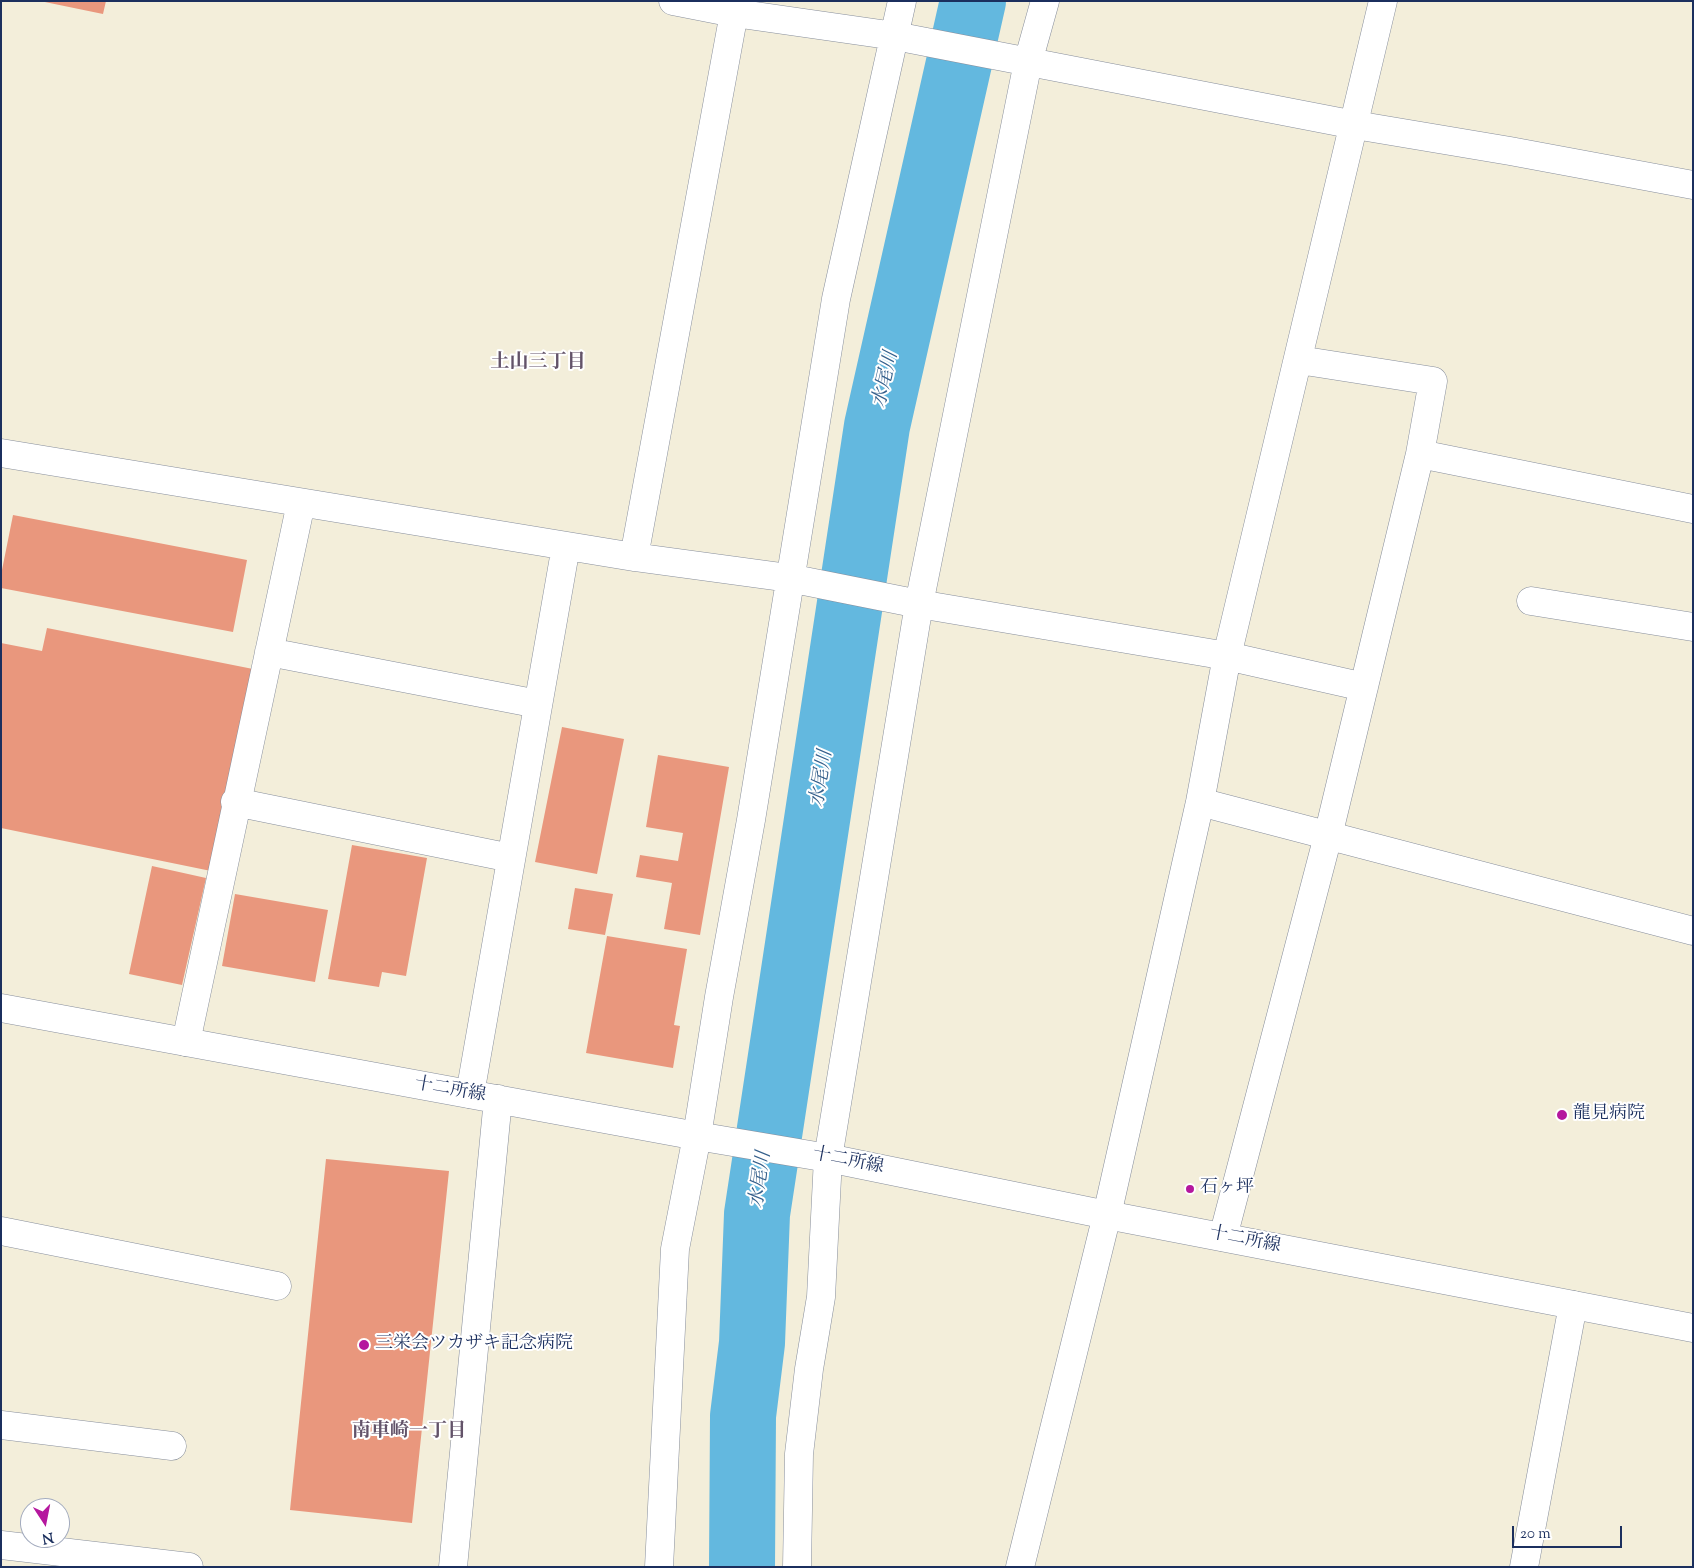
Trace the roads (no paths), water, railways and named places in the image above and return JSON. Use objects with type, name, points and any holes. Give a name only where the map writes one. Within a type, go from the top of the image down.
[{"type":"street","points":[[674,1],[734,13],[895,36],[1355,126],[1510,150],[1693,185]]},
{"type":"street","points":[[659,1567],[675,1249],[697,1136],[718,997],[751,820],[836,299],[902,1]]},
{"type":"street","points":[[797,1567],[799,1454],[809,1369],[821,1297],[828,1158],[919,604],[1028,62],[1045,1]]},
{"type":"street","points":[[1020,1567],[1107,1215],[1200,802],[1227,656],[1355,126],[1383,1]]},
{"type":"street","points":[[634,557],[734,13]]},
{"type":"street","points":[[1223,1237],[1328,836],[1420,454],[1433,381],[1299,360]]},
{"type":"street","points":[[1,453],[634,557],[789,578],[919,604],[1227,656],[1364,687]]},
{"type":"street","points":[[1420,454],[1693,508]]},
{"type":"street","points":[[186,1042],[301,503]]},
{"type":"street","points":[[470,1094],[566,546]]},
{"type":"street","points":[[1531,601],[1693,627]]},
{"type":"street","points":[[269,652],[538,704]]},
{"type":"street","points":[[236,802],[511,858]]},
{"type":"street","points":[[1200,802],[1693,932]]},
{"type":"street","name":"十二所線","points":[[1,1008],[697,1136],[828,1158],[1107,1215],[1693,1328]]},
{"type":"street","points":[[453,1567],[498,1099]]},
{"type":"street","points":[[1,1232],[277,1286]]},
{"type":"street","points":[[1524,1567],[1573,1305]]},
{"type":"street","points":[[1,1426],[172,1446]]},
{"type":"street","points":[[1,1545],[189,1567]]},
{"type":"waterway","name":"水尾川","points":[[742,1567],[743,1416],[752,1343],[757,1214],[877,426],[973,1]]},
{"type":"place","name":"龍見病院","points":[[1562,1115]]},
{"type":"place","name":"石ヶ坪","points":[[1190,1189]]},
{"type":"place","name":"三栄会ツカザキ記念病院","points":[[364,1345]]},
{"type":"district","name":"土山三丁目","points":[[538,364]]},
{"type":"district","name":"南車崎一丁目","points":[[409,1433]]}]
